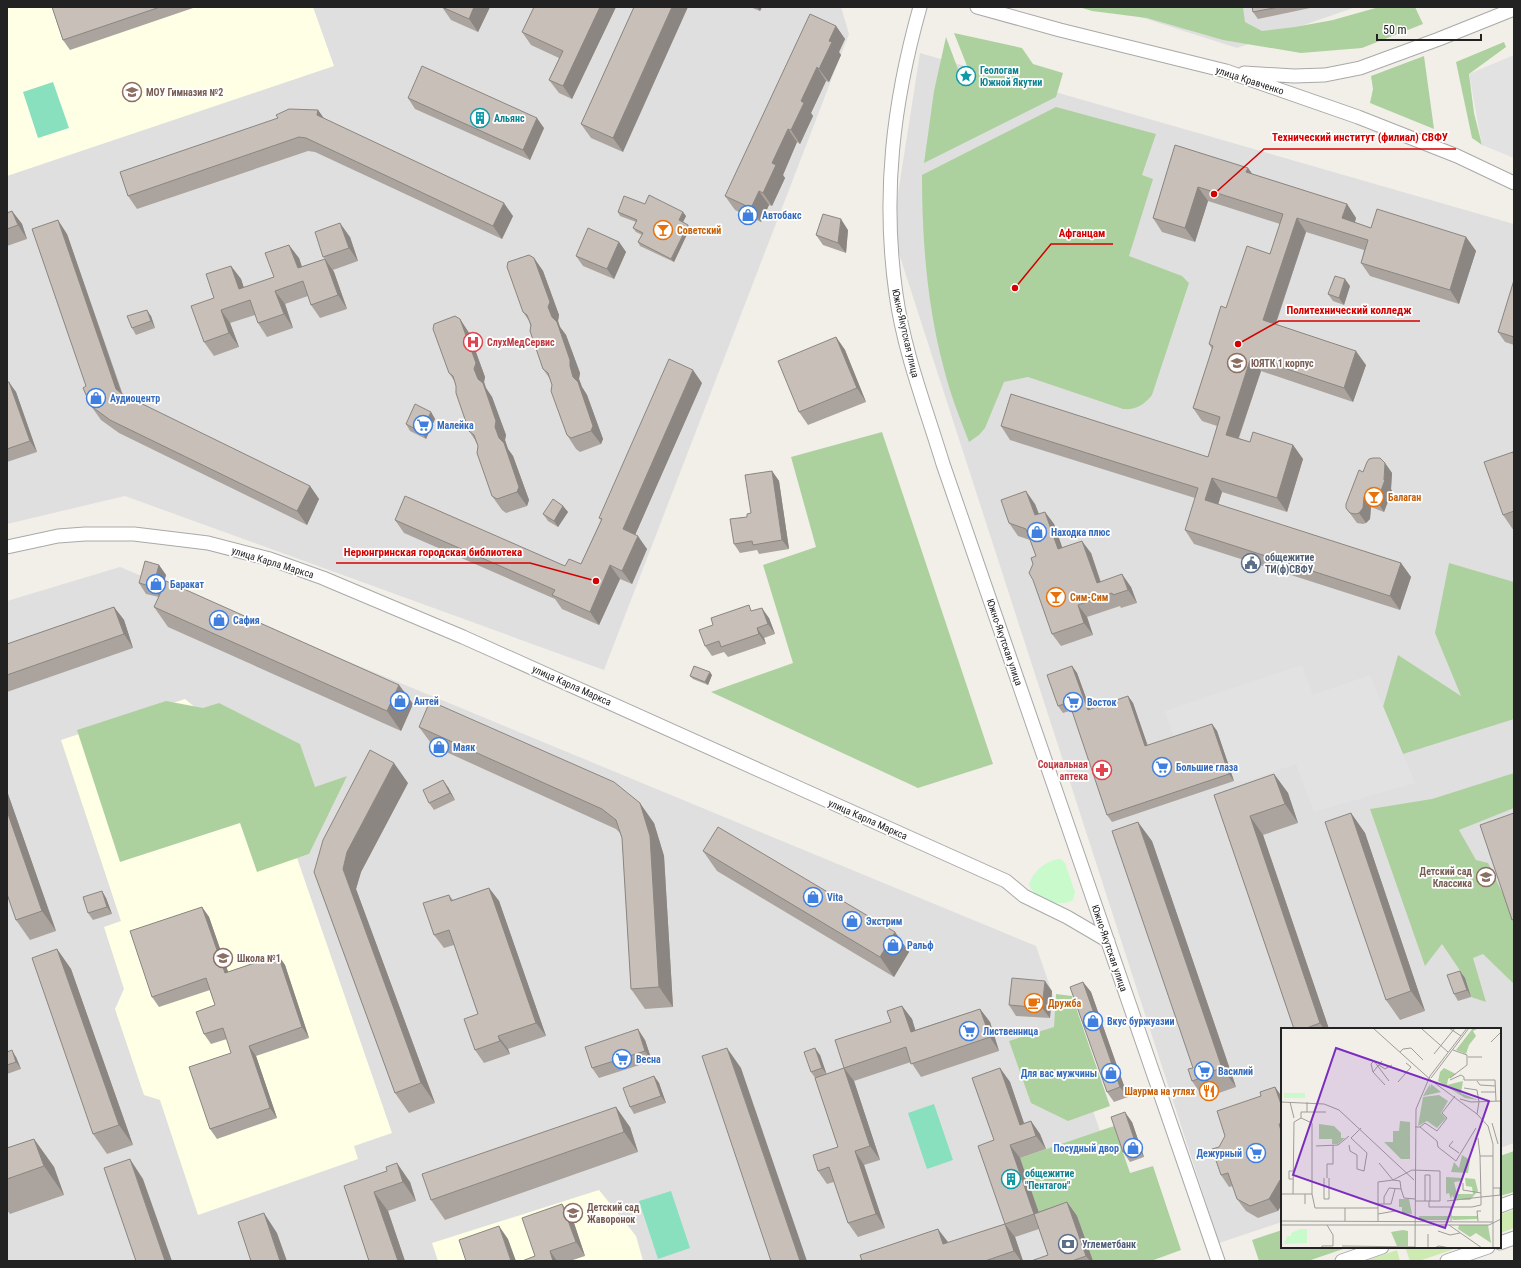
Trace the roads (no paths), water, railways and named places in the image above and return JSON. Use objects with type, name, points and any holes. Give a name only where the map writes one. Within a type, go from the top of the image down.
[{"type":"street","name":"Южно-Якутская улица","points":[[920,7],[901,81],[892,149],[889,215],[896,295],[911,363],[943,464],[1218,1261]]},
{"type":"street","name":"улица Кравченко","points":[[977,7],[1060,30],[1226,71],[1358,117],[1457,156],[1514,183]]},
{"type":"street","points":[[1226,71],[1294,76],[1325,75],[1360,68],[1514,9]]},
{"type":"street","name":"улица Карла Маркса","points":[[7,547],[58,536],[86,534],[134,534],[208,543],[270,559],[323,578],[463,636],[1006,881],[1024,896],[1067,917],[1108,941]]},
{"type":"street","points":[[1501,1206],[1514,1201]]},
{"type":"street","points":[[1501,1243],[1514,1238]]},
{"type":"street","points":[[1342,1261],[1379,1248]]},
{"type":"street","points":[[1448,1261],[1485,1248]]},
{"type":"place","name":"Геологам Южной Якутии","points":[[966,76]]},
{"type":"place","name":"МОУ Гимназия №2","points":[[132,92]]},
{"type":"place","name":"Альянс","points":[[480,118]]},
{"type":"place","name":"Технический институт (филиал) СВФУ","points":[[1214,194]]},
{"type":"place","name":"Автобакс","points":[[748,215]]},
{"type":"place","name":"Советский","points":[[663,230]]},
{"type":"place","name":"Афганцам","points":[[1015,288]]},
{"type":"place","name":"СлухМедСервис","points":[[473,342]]},
{"type":"place","name":"Политехнический колледж","points":[[1238,344]]},
{"type":"place","name":"ЮЯТК 1 корпус","points":[[1237,363]]},
{"type":"place","name":"Аудиоцентр","points":[[96,398]]},
{"type":"place","name":"Малейка","points":[[423,425]]},
{"type":"place","name":"Балаган","points":[[1374,497]]},
{"type":"place","name":"Находка плюс","points":[[1037,532]]},
{"type":"place","name":"общежитие ТИ(ф)СВФУ","points":[[1251,563]]},
{"type":"place","name":"Нерюнгринская городская библиотека","points":[[596,581]]},
{"type":"place","name":"Баракат","points":[[156,584]]},
{"type":"place","name":"Сим-Сим","points":[[1056,597]]},
{"type":"place","name":"Сафия","points":[[219,620]]},
{"type":"place","name":"Антей","points":[[400,701]]},
{"type":"place","name":"Восток","points":[[1073,702]]},
{"type":"place","name":"Маяк","points":[[439,747]]},
{"type":"place","name":"Большие глаза","points":[[1162,767]]},
{"type":"place","name":"Социальная аптека","points":[[1102,770]]},
{"type":"place","name":"Детский сад Классика","points":[[1486,877]]},
{"type":"place","name":"Vita","points":[[813,897]]},
{"type":"place","name":"Экстрим","points":[[852,921]]},
{"type":"place","name":"Ральф","points":[[893,945]]},
{"type":"place","name":"Школа №1","points":[[223,958]]},
{"type":"place","name":"Дружба","points":[[1034,1003]]},
{"type":"place","name":"Вкус буржуазии","points":[[1093,1021]]},
{"type":"place","name":"Лиственница","points":[[969,1031]]},
{"type":"place","name":"Весна","points":[[622,1059]]},
{"type":"place","name":"Василий","points":[[1204,1071]]},
{"type":"place","name":"Для вас мужчины","points":[[1111,1073]]},
{"type":"place","name":"Шаурма на углях","points":[[1209,1091]]},
{"type":"place","name":"Посудный двор","points":[[1133,1148]]},
{"type":"place","name":"Дежурный","points":[[1256,1153]]},
{"type":"place","name":"общежитие \"Пентагон\"","points":[[1011,1179]]},
{"type":"place","name":"Детский сад Жаворонок","points":[[573,1213]]},
{"type":"place","name":"Углеметбанк","points":[[1068,1244]]}]
